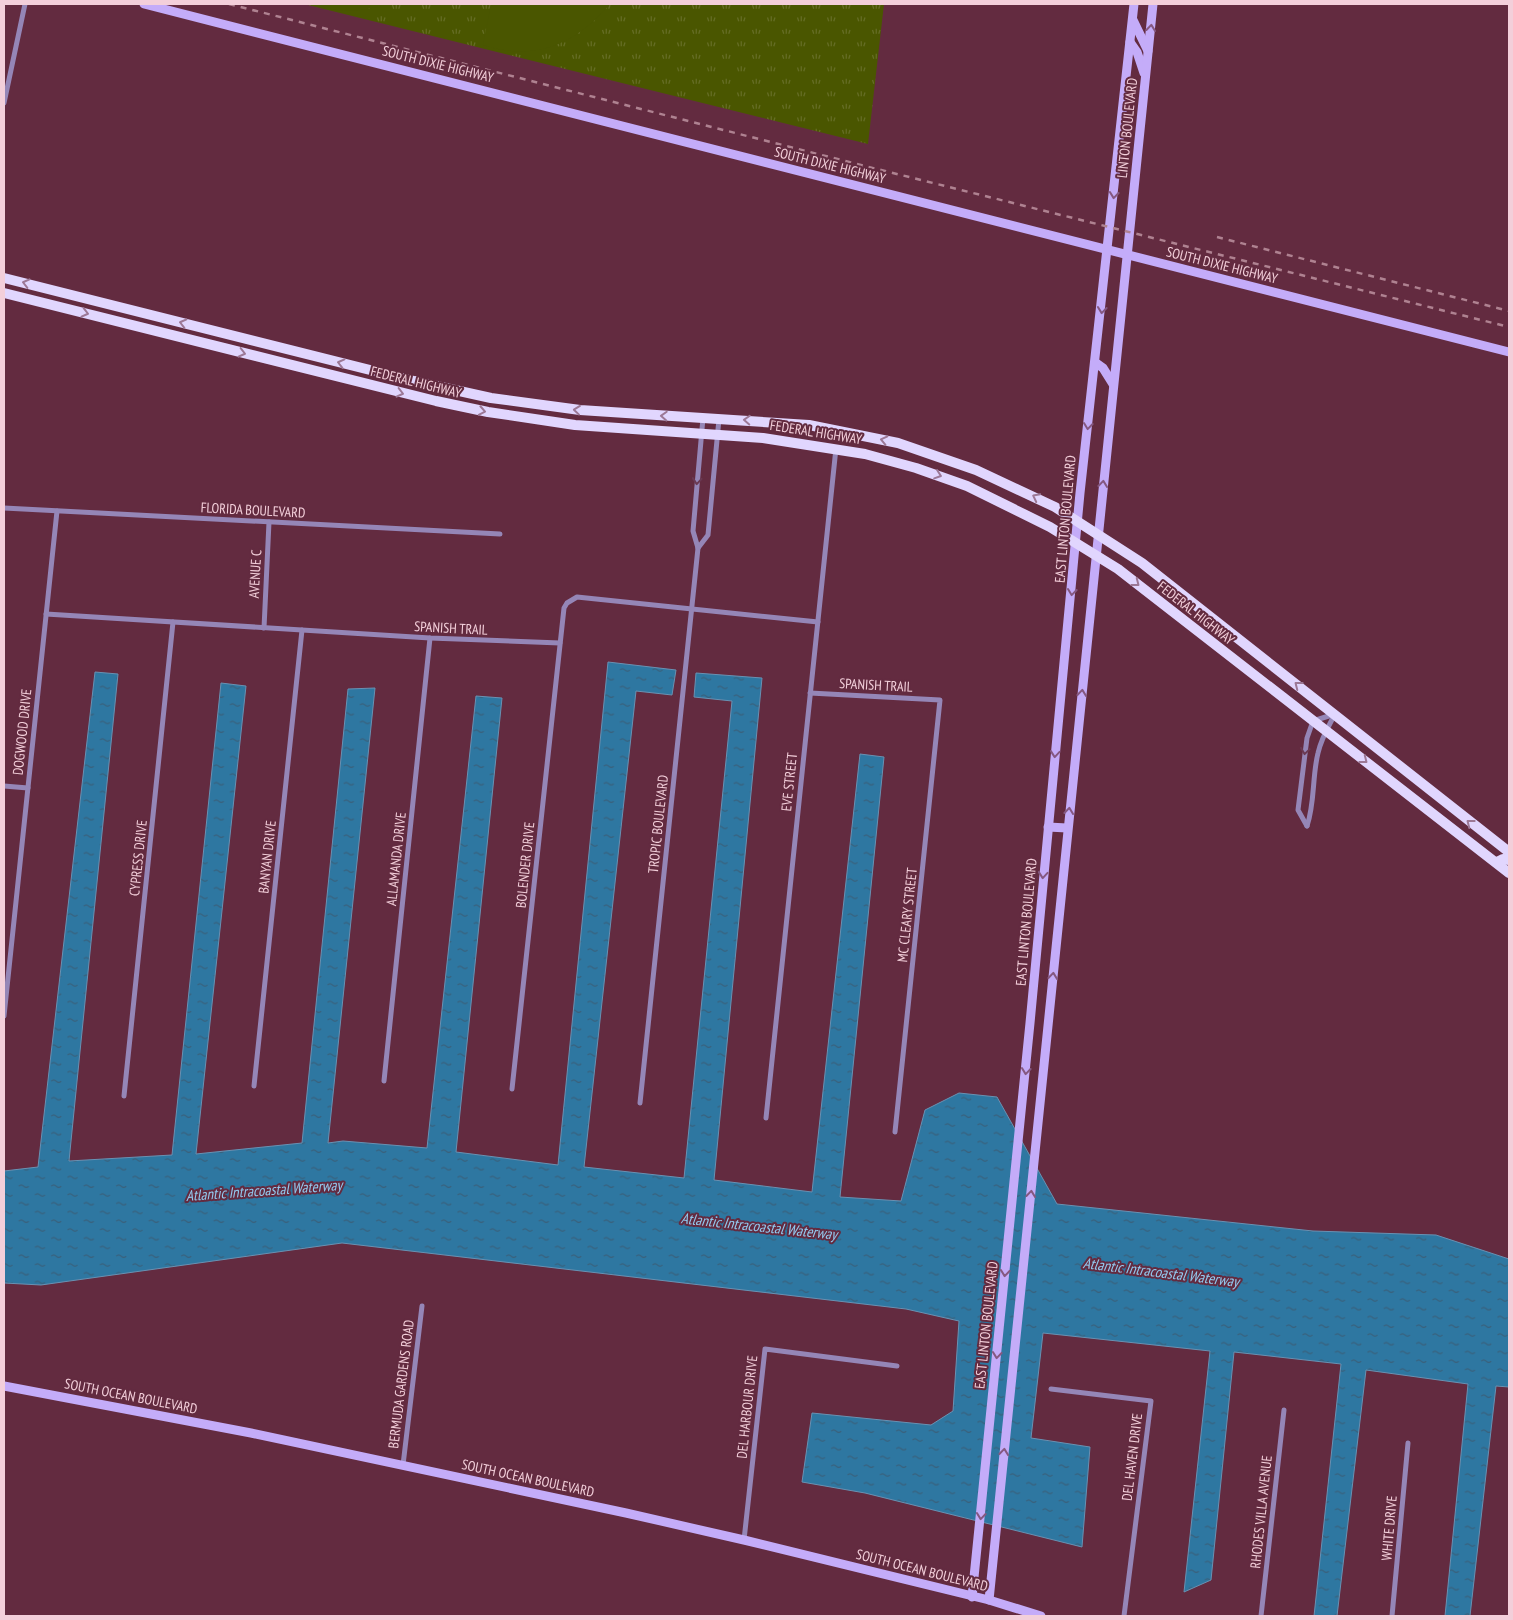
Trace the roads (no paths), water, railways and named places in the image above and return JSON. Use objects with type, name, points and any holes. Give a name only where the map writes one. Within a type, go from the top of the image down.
[{"type":"main road","name":"SOUTH DIXIE HIGHWAY","points":[[144,4],[1509,352]]},
{"type":"main road","name":"LINTON BOULEVARD","points":[[1108,251],[1134,4]]},
{"type":"main road","name":"LINTON BOULEVARD","points":[[1127,256],[1153,4]]},
{"type":"main road","points":[[1132,17],[1148,52]]},
{"type":"main road","points":[[1130,42],[1137,52],[1145,78]]},
{"type":"main road","name":"EAST LINTON BOULEVARD","points":[[972,1597],[1078,520],[1108,251]]},
{"type":"main road","points":[[989,1600],[1127,256]]},
{"type":"main road","name":"FEDERAL HIGHWAY","points":[[4,278],[440,387],[531,404],[609,413],[809,425],[898,443],[953,461],[1004,482],[1078,520],[1142,563],[1336,714],[1464,819],[1509,852]]},
{"type":"main road","name":"FEDERAL HIGHWAY","points":[[4,293],[436,402],[575,425],[718,434],[836,448],[891,460],[967,486],[1023,512],[1118,569],[1509,873]]},
{"type":"main road","points":[[1096,363],[1103,368],[1113,384]]},
{"type":"main road","points":[[514,416],[531,404]]},
{"type":"main road","points":[[1048,827],[1067,828]]},
{"type":"main road","points":[[1496,862],[1503,859],[1509,860]]},
{"type":"main road","name":"SOUTH OCEAN BOULEVARD","points":[[4,1386],[403,1465],[744,1540],[989,1600],[1041,1616]]},
{"type":"street","points":[[4,102],[25,4]]},
{"type":"street","name":"TROPIC BOULEVARD","points":[[640,1103],[698,548],[693,531],[703,418]]},
{"type":"street","name":"TROPIC BOULEVARD","points":[[698,548],[708,535],[720,419]]},
{"type":"street","name":"EVE STREET","points":[[766,1118],[836,448]]},
{"type":"street","name":"FLORIDA BOULEVARD","points":[[4,508],[500,534]]},
{"type":"street","name":"DOGWOOD DRIVE","points":[[4,1016],[56,511]]},
{"type":"street","name":"AVENUE C","points":[[264,628],[270,522]]},
{"type":"street","points":[[560,644],[564,608],[572,599],[578,598],[818,622]]},
{"type":"street","name":"SPANISH TRAIL","points":[[46,614],[430,638],[560,644]]},
{"type":"street","name":"CYPRESS DRIVE","points":[[124,1096],[174,622]]},
{"type":"street","name":"BANYAN DRIVE","points":[[254,1086],[302,630]]},
{"type":"street","name":"ALLAMANDA DRIVE","points":[[384,1081],[430,638]]},
{"type":"street","name":"BOLENDER DRIVE","points":[[512,1089],[560,644]]},
{"type":"street","name":"SPANISH TRAIL","points":[[810,693],[940,700]]},
{"type":"street","name":"MC CLEARY STREET","points":[[895,1132],[940,700]]},
{"type":"street","points":[[1336,714],[1325,730],[1318,754],[1311,813],[1307,826],[1298,810],[1306,738],[1313,721],[1336,714]]},
{"type":"street","points":[[4,786],[28,788]]},
{"type":"street","name":"BERMUDA GARDENS ROAD","points":[[403,1465],[422,1306]]},
{"type":"street","name":"DEL HARBOUR DRIVE","points":[[744,1540],[765,1349],[897,1366]]},
{"type":"street","name":"DEL HAVEN DRIVE","points":[[1051,1389],[1151,1401],[1124,1616]]},
{"type":"street","name":"RHODES VILLA AVENUE","points":[[1261,1616],[1284,1410]]},
{"type":"street","name":"WHITE DRIVE","points":[[1392,1616],[1408,1443]]},
{"type":"water","name":"Atlantic Intracoastal Waterway","points":[[608,662],[676,670],[672,695],[636,691],[584,1167],[684,1178],[732,701],[694,697],[696,673],[762,678],[714,1180],[812,1192],[860,754],[884,757],[840,1197],[901,1201],[925,1110],[959,1093],[997,1097],[1057,1204],[1313,1231],[1436,1235],[1509,1259],[1509,1387],[1496,1386],[1470,1616],[1445,1616],[1468,1384],[1366,1370],[1337,1616],[1314,1616],[1341,1364],[1234,1352],[1211,1580],[1184,1592],[1210,1351],[1043,1333],[1031,1438],[1090,1447],[1082,1547],[865,1493],[802,1482],[812,1413],[931,1425],[953,1411],[959,1321],[906,1309],[342,1243],[41,1285],[4,1283],[4,1171],[38,1167],[95,672],[118,674],[69,1161],[172,1155],[221,683],[246,686],[196,1154],[302,1143],[348,689],[375,688],[328,1143],[343,1141],[427,1148],[476,696],[502,698],[456,1152],[558,1165]]},
{"type":"railway","points":[[229,4],[1509,327]]},
{"type":"railway","points":[[1217,237],[1509,311]]}]
